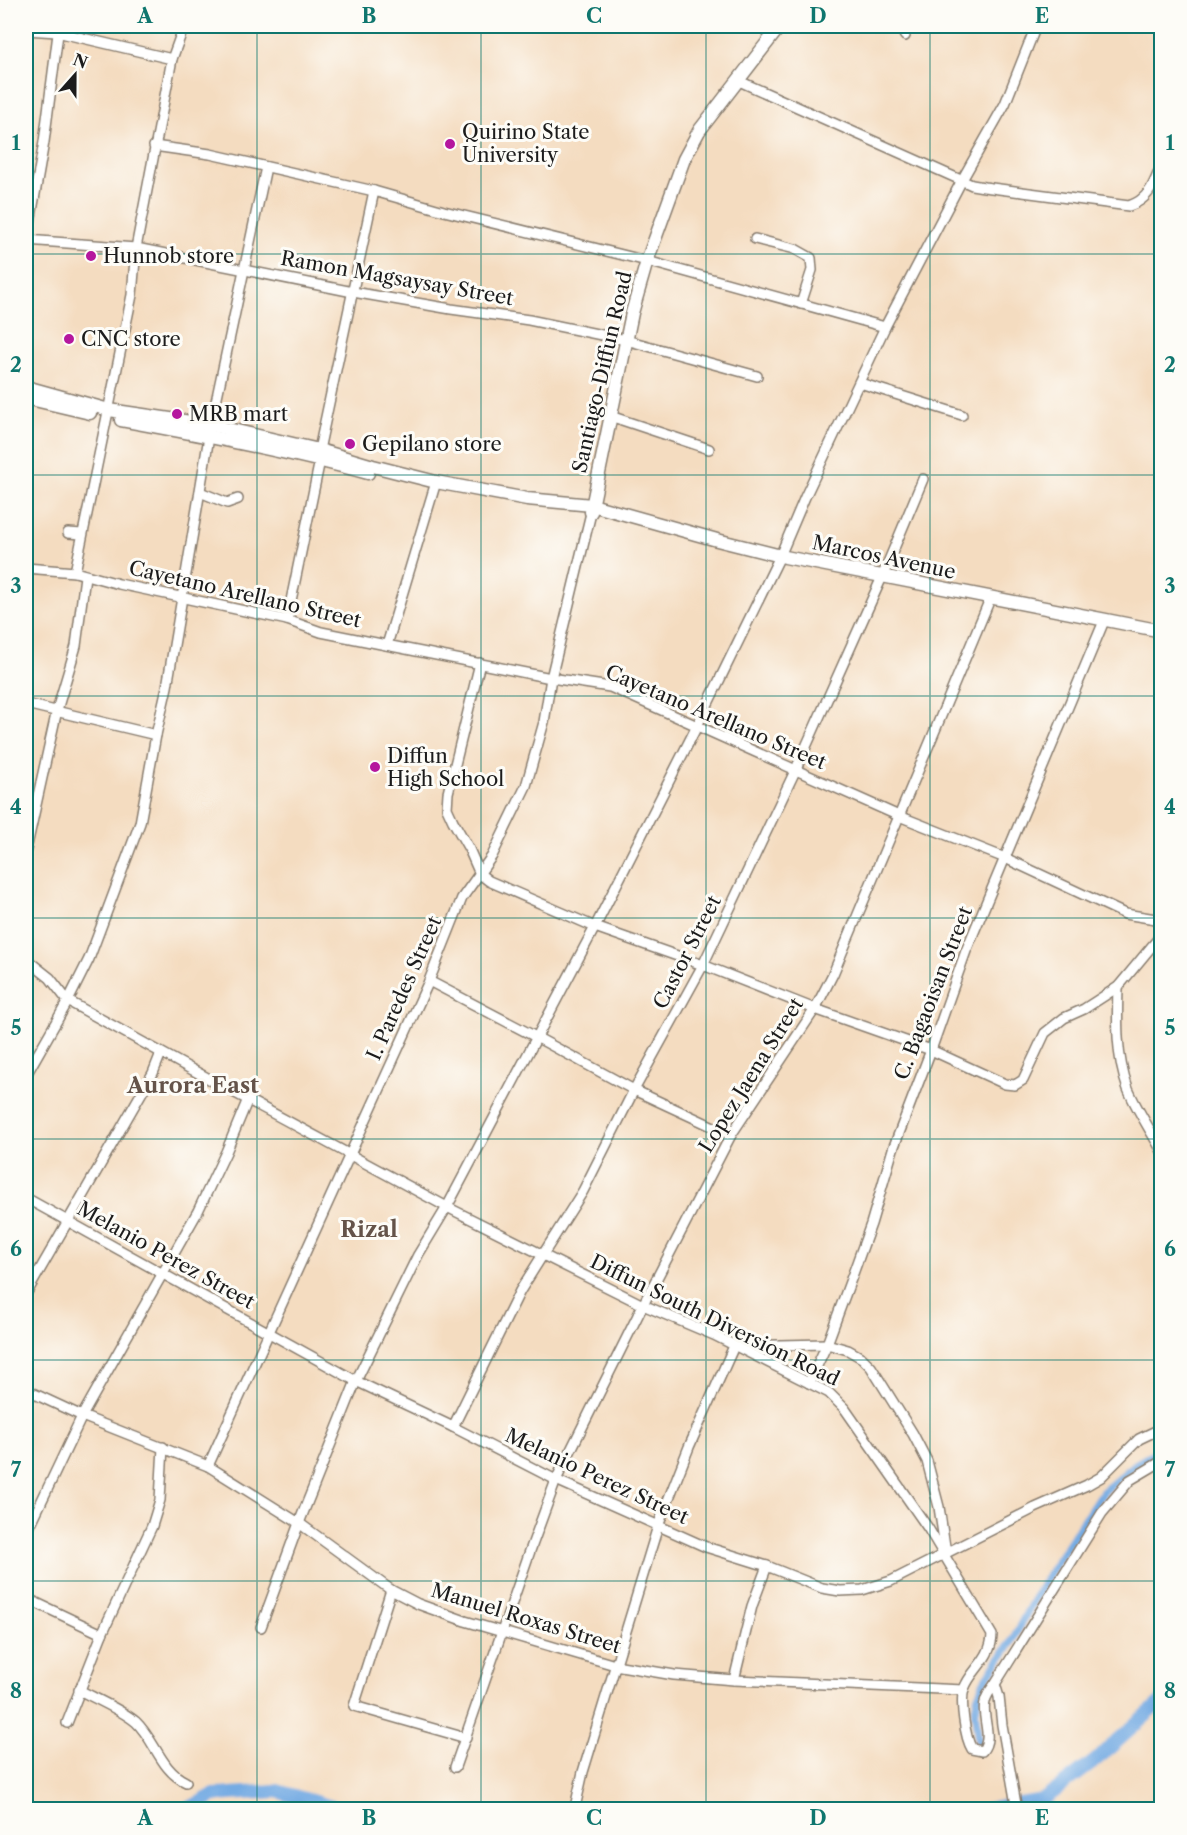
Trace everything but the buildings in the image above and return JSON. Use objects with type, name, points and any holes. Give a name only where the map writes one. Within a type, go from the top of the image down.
[{"type":"main road","name":"Santiago-Diffun Road","points":[[595,509],[610,416],[626,340],[647,261],[684,159],[699,131],[780,26]]},
{"type":"main road","name":"Marcos Avenue","points":[[26,387],[107,413]]},
{"type":"main road","name":"Marcos Avenue","points":[[26,398],[211,431],[373,466],[435,485],[595,509],[780,556],[1161,631]]},
{"type":"street","points":[[75,572],[132,295],[136,248],[171,59],[184,26]]},
{"type":"street","points":[[899,26],[905,36]]},
{"type":"street","points":[[261,1627],[299,1523],[356,1382],[418,1255],[447,1207],[595,927],[697,726],[780,556],[805,497],[885,327],[962,180],[1005,104],[1036,26]]},
{"type":"street","points":[[26,30],[58,29],[171,59]]},
{"type":"street","points":[[26,240],[44,142],[58,29]]},
{"type":"street","points":[[739,81],[962,180],[984,187],[1129,206],[1139,203],[1146,197],[1161,164]]},
{"type":"street","points":[[154,146],[210,154],[374,191],[444,211],[647,261],[885,327]]},
{"type":"street","points":[[26,1075],[89,959],[140,823],[167,687],[211,431],[267,167]]},
{"type":"street","points":[[287,620],[374,191]]},
{"type":"street","points":[[755,239],[795,249],[811,258],[812,270],[801,304]]},
{"type":"street","name":"Ramon Magsaysay Street","points":[[26,240],[136,248],[244,268],[353,292],[529,320],[626,340],[757,376]]},
{"type":"street","points":[[860,383],[962,415]]},
{"type":"street","points":[[610,416],[709,450]]},
{"type":"street","name":"Castor Street","points":[[453,1427],[520,1292],[583,1191],[634,1090],[703,965],[796,769],[923,479]]},
{"type":"street","points":[[387,645],[435,485]]},
{"type":"street","points":[[200,492],[227,503],[238,499]]},
{"type":"street","name":"I. Paredes Street","points":[[208,1466],[429,981],[462,898],[492,856],[526,786],[544,722],[551,678],[595,509]]},
{"type":"street","points":[[79,515],[79,523],[83,530]]},
{"type":"street","points":[[68,533],[83,530]]},
{"type":"street","name":"Cayetano Arellano Street","points":[[26,568],[75,572],[287,620],[321,632],[551,678],[610,687],[900,816],[1005,858],[1125,914],[1161,920]]},
{"type":"street","points":[[26,850],[57,710],[76,646],[85,576]]},
{"type":"street","name":"Lopez Jaena Street","points":[[455,1767],[556,1480],[731,1135],[815,1009],[833,974],[990,599]]},
{"type":"street","name":"C. Bagaoisan Street","points":[[809,1383],[827,1344],[871,1224],[893,1149],[932,1050],[966,951],[1104,621]]},
{"type":"street","points":[[480,663],[448,793],[447,807],[480,874],[489,881],[595,927],[932,1050],[1005,1084],[1015,1085],[1023,1080],[1045,1033],[1059,1022],[1118,987],[1161,934]]},
{"type":"street","points":[[26,704],[156,735]]},
{"type":"street","points":[[26,959],[50,978],[68,1000]]},
{"type":"street","points":[[429,981],[634,1090],[731,1135]]},
{"type":"street","points":[[1118,987],[1117,1034],[1120,1060],[1129,1089],[1161,1151]]},
{"type":"street","name":"Diffun South Diversion Road","points":[[68,1000],[161,1053],[447,1207],[643,1305],[734,1346],[829,1393],[844,1409],[928,1528],[992,1635],[992,1645],[964,1690]]},
{"type":"street","points":[[26,1294],[153,1073],[161,1053]]},
{"type":"street","points":[[26,1534],[82,1416],[198,1211],[248,1099]]},
{"type":"street","name":"Melanio Perez Street","points":[[26,1198],[356,1382],[453,1427],[556,1480],[706,1547],[767,1566],[822,1588],[840,1591],[862,1590],[891,1581],[1035,1508],[1087,1485],[1101,1477],[1139,1439],[1161,1428]]},
{"type":"street","points":[[576,1803],[583,1772],[658,1526],[689,1447],[734,1346],[827,1344],[848,1350],[872,1367],[914,1434],[927,1461],[935,1488],[945,1554]]},
{"type":"street","name":"Manuel Roxas Street","points":[[26,1390],[82,1416],[163,1446],[208,1466],[299,1523],[392,1590],[418,1604],[465,1621],[615,1665],[674,1675],[734,1680],[964,1690]]},
{"type":"street","points":[[67,1723],[102,1634],[152,1526],[160,1500],[163,1446]]},
{"type":"street","points":[[964,1690],[963,1720],[968,1742],[972,1749],[982,1752],[988,1736],[985,1702],[995,1684],[1102,1513],[1130,1480],[1161,1461]]},
{"type":"street","points":[[734,1680],[752,1606],[767,1566]]},
{"type":"street","points":[[392,1590],[354,1706],[466,1738]]},
{"type":"street","points":[[26,1598],[102,1634]]},
{"type":"street","points":[[995,1684],[1017,1809]]},
{"type":"street","points":[[79,1690],[133,1720],[141,1728],[171,1773],[186,1782]]},
{"type":"waterway","points":[[979,1745],[975,1713],[984,1682],[1011,1643],[1058,1560],[1103,1492],[1136,1464],[1162,1449]]},
{"type":"waterway","points":[[986,1810],[1043,1800],[1095,1761],[1162,1701]]},
{"type":"waterway","points":[[186,1810],[214,1795],[277,1791],[342,1810]]},
{"type":"place","name":"Quirino State University","points":[[450,144]]},
{"type":"place","name":"Hunnob store","points":[[91,256]]},
{"type":"place","name":"CNC store","points":[[69,339]]},
{"type":"place","name":"MRB mart","points":[[177,414]]},
{"type":"place","name":"Gepilano store","points":[[350,444]]},
{"type":"place","name":"Diffun High School","points":[[375,767]]},
{"type":"district","name":"Aurora East","points":[[193,1085]]},
{"type":"district","name":"Rizal","points":[[369,1229]]}]
